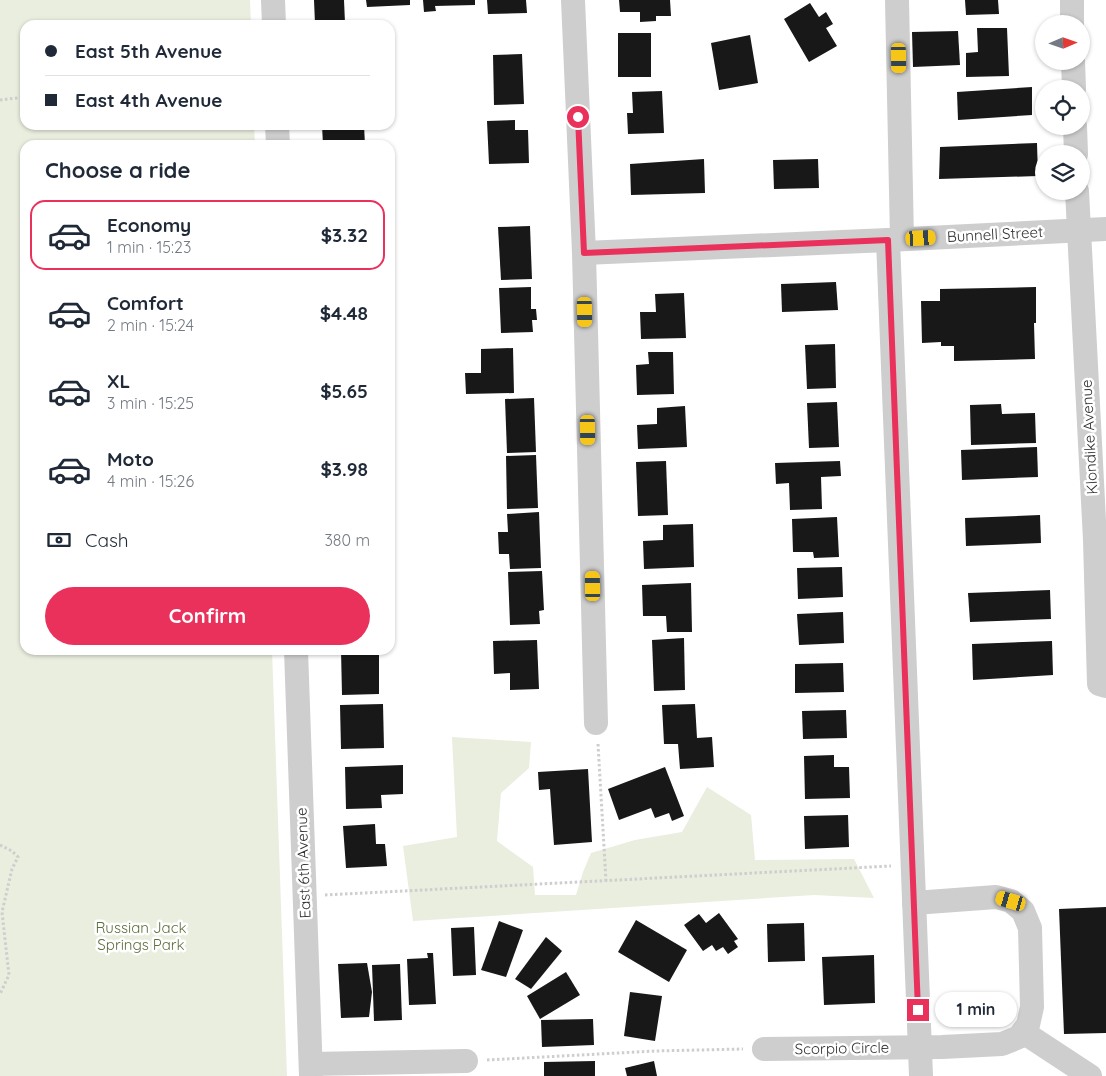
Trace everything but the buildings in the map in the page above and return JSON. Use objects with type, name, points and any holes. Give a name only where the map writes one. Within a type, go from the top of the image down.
[{"type":"street","points":[[273,0],[274,20]]},
{"type":"street","points":[[573,0],[584,253],[596,723]]},
{"type":"street","points":[[897,0],[895,240],[914,902],[921,1076]]},
{"type":"street","points":[[1072,0],[1072,15]]},
{"type":"street","name":"Klondike Avenue","points":[[1077,200],[1078,230],[1096,385],[1102,685]]},
{"type":"street","name":"Bunnell Street","points":[[584,253],[895,240],[1106,228]]},
{"type":"street","name":"East 6th Avenue","points":[[296,655],[311,1070]]},
{"type":"street","points":[[914,902],[996,897],[1011,901],[1023,911],[1030,928],[1032,1007],[1028,1025],[1023,1032],[1090,1076]]},
{"type":"street","name":"Scorpio Circle","points":[[764,1049],[942,1047],[1002,1044],[1019,1037],[1023,1032]]},
{"type":"street","points":[[311,1070],[466,1061]]},
{"type":"path","points":[[0,100],[20,98]]},
{"type":"path","points":[[596,723],[606,881]]},
{"type":"path","points":[[0,845],[12,851],[18,857],[12,869],[2,912],[9,975],[0,994]]},
{"type":"path","points":[[305,896],[891,866]]},
{"type":"path","points":[[466,1061],[654,1051],[764,1049]]},
{"type":"green space","name":"Russian Jack Springs Park","points":[[0,0],[250,0],[251,20],[20,20],[20,130],[254,130],[255,140],[20,140],[20,655],[272,655],[287,1076],[0,1076]]},
{"type":"green space","points":[[452,737],[531,742],[529,768],[501,793],[497,841],[533,867],[535,895],[576,895],[591,853],[635,840],[682,832],[707,787],[751,815],[755,860],[854,859],[874,898],[814,895],[413,921],[403,846],[457,837]]},
{"type":"route","points":[[578,117],[584,253],[888,240],[918,1010]]}]
